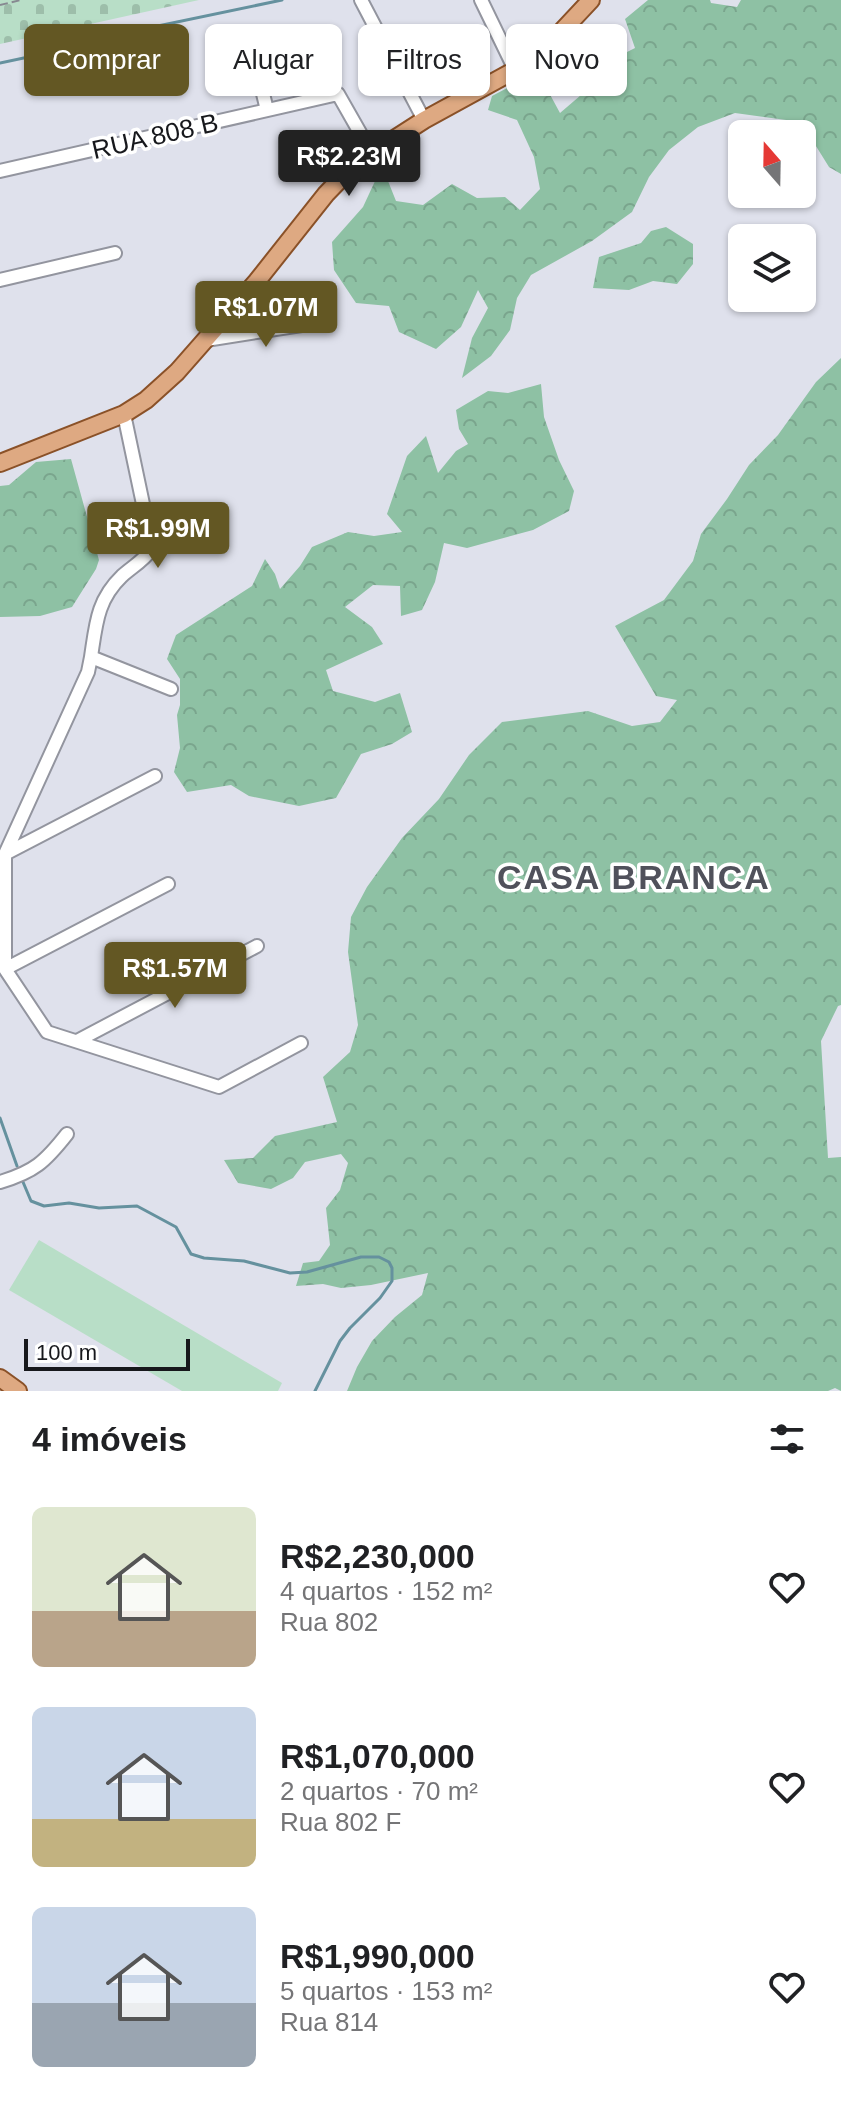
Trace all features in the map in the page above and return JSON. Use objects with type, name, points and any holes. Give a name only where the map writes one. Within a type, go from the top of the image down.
[{"type":"main road","points":[[568,24],[591,0]]},
{"type":"main road","points":[[0,463],[124,414],[161,388],[270,267],[336,181],[371,152],[506,75]]},
{"type":"main road","points":[[0,1378],[18,1391]]},
{"type":"street","points":[[361,0],[424,120]]},
{"type":"street","points":[[481,0],[506,51]]},
{"type":"street","name":"RUA 808 B","points":[[0,171],[338,94],[371,152]]},
{"type":"street","points":[[264,96],[267,110]]},
{"type":"street","points":[[0,280],[115,253]]},
{"type":"street","points":[[206,340],[321,322]]},
{"type":"street","points":[[124,414],[151,550],[103,598],[88,672],[5,854],[5,969],[47,1032],[219,1087],[301,1043]]},
{"type":"street","points":[[91,657],[171,689]]},
{"type":"street","points":[[5,854],[155,776]]},
{"type":"street","points":[[5,969],[168,884]]},
{"type":"street","points":[[77,1041],[257,946]]},
{"type":"street","points":[[0,1182],[33,1170],[67,1134]]},
{"type":"path","points":[[0,5],[21,0]]},
{"type":"green space","points":[[0,0],[199,0],[90,24],[24,24],[24,39],[0,44]]},
{"type":"green space","points":[[648,0],[710,0],[711,3],[737,7],[741,0],[841,0],[841,174],[829,167],[816,146],[816,120],[786,120],[735,113],[698,127],[669,150],[649,177],[632,212],[592,241],[531,275],[517,298],[510,330],[491,356],[462,378],[472,338],[488,308],[478,290],[461,327],[436,349],[399,332],[389,306],[356,303],[334,270],[332,242],[363,207],[382,166],[396,201],[423,205],[452,184],[477,198],[505,197],[520,210],[540,189],[534,157],[517,120],[488,110],[492,96],[506,89],[506,96],[551,96],[560,113],[580,96],[627,96],[627,52],[635,48],[625,19]]},
{"type":"green space","points":[[666,227],[693,244],[693,264],[677,284],[653,281],[629,290],[593,288],[599,257],[641,243],[651,231]]},
{"type":"green space","points":[[841,358],[841,1005],[821,1041],[828,1158],[841,1157],[841,1391],[835,1388],[828,1391],[347,1391],[372,1341],[422,1295],[428,1273],[341,1288],[323,1284],[296,1286],[303,1263],[319,1261],[330,1245],[326,1208],[340,1190],[348,1163],[341,1154],[305,1162],[293,1178],[271,1189],[238,1183],[224,1160],[253,1158],[275,1136],[337,1122],[323,1077],[350,1052],[358,1025],[348,952],[351,917],[367,887],[402,838],[439,799],[469,755],[502,722],[588,711],[632,726],[660,722],[677,700],[656,696],[615,626],[664,600],[693,561],[701,534],[749,465],[778,435],[816,382]]},
{"type":"green space","points":[[541,384],[544,417],[574,491],[569,511],[533,530],[467,548],[444,543],[435,582],[422,610],[401,616],[400,586],[373,585],[345,607],[372,627],[383,644],[326,670],[333,691],[375,702],[400,693],[412,732],[392,744],[361,754],[336,798],[299,806],[249,796],[231,785],[187,792],[174,772],[180,748],[177,715],[180,679],[167,659],[176,635],[252,586],[265,559],[280,589],[312,547],[348,532],[374,536],[402,532],[387,514],[407,456],[426,436],[438,473],[456,451],[468,444],[459,429],[456,410],[488,391],[508,393]]},
{"type":"green space","points":[[71,459],[99,560],[96,569],[72,607],[40,616],[0,617],[0,486],[9,485],[36,462]]},
{"type":"green space","points":[[39,1240],[282,1383],[278,1391],[182,1391],[9,1290]]},
{"type":"waterway","points":[[0,63],[105,37],[282,0]]},
{"type":"waterway","points":[[0,1118],[17,1166]]},
{"type":"waterway","points":[[23,1182],[31,1201],[44,1206],[69,1203],[99,1208],[137,1206],[176,1227],[191,1254],[204,1258],[244,1261],[290,1273],[307,1272],[361,1257],[379,1257],[389,1262],[392,1281],[340,1341],[315,1391]]},
{"type":"district","name":"CASA BRANCA","points":[[634,877]]}]
